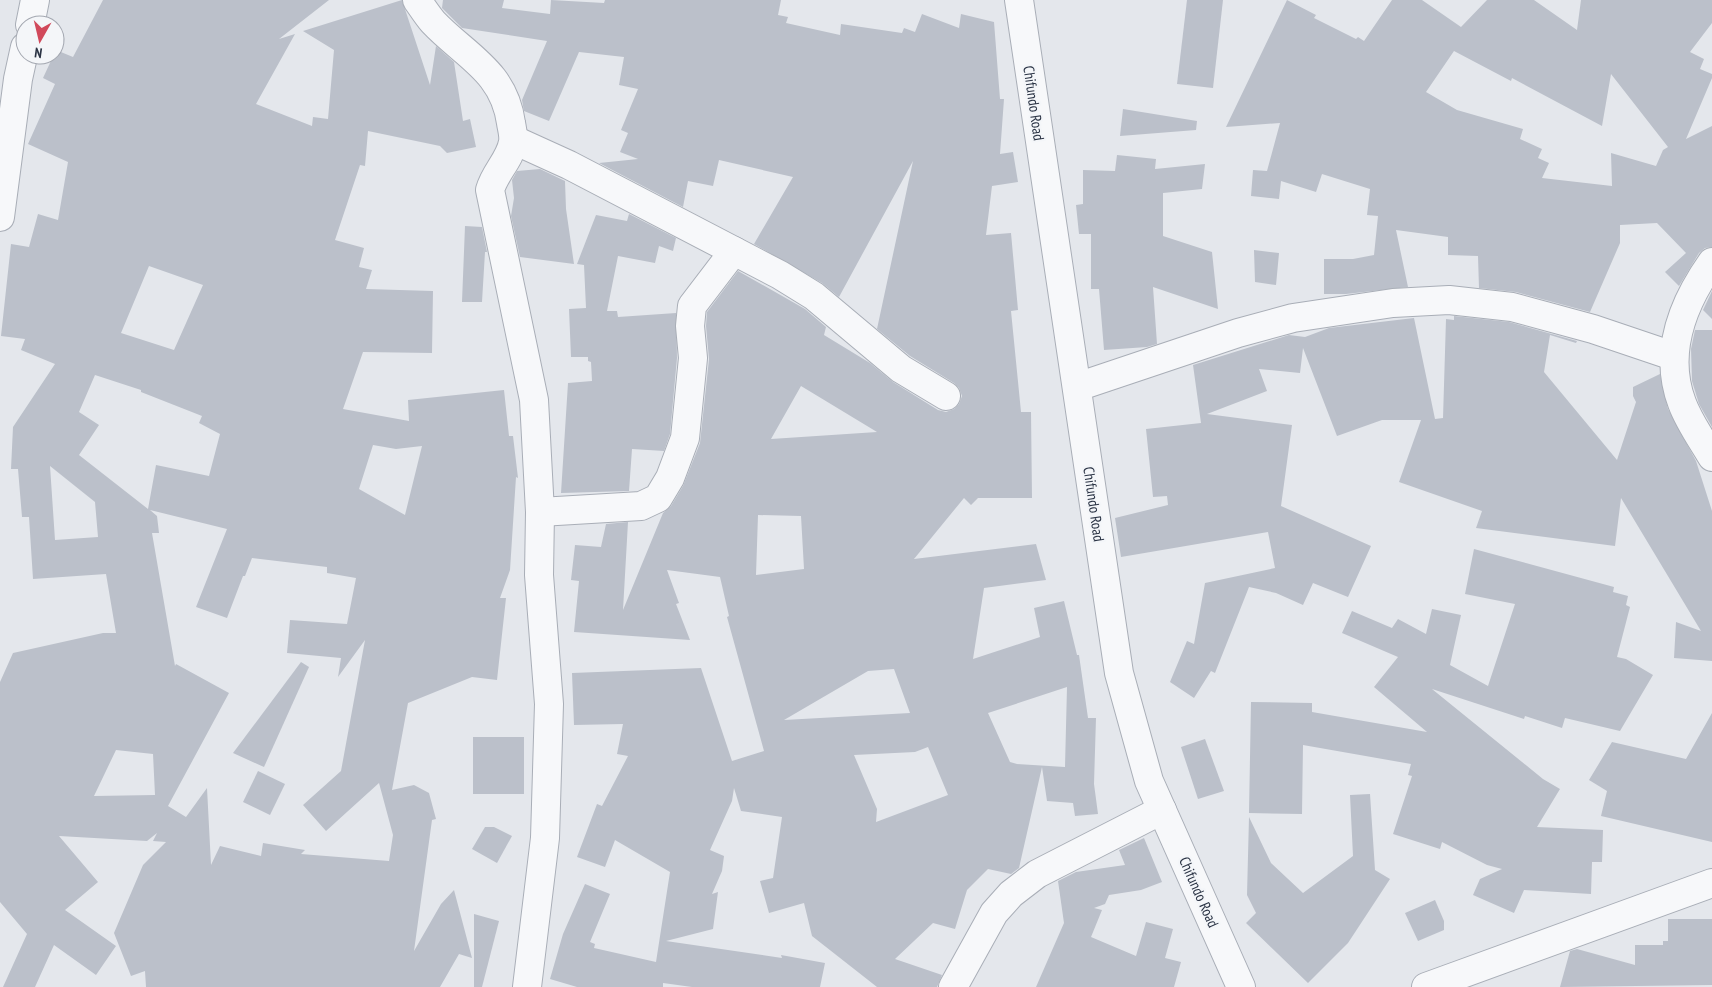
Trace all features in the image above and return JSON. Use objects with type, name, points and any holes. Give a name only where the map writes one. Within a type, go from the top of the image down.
[{"type":"street","points":[[32,15],[35,0]]},
{"type":"street","points":[[417,0],[434,22],[478,60],[499,86],[510,114],[514,140],[508,158],[493,180],[490,190],[534,400],[540,512],[538,575],[548,704],[545,838],[527,987]]},
{"type":"street","name":"Chifundo Road","points":[[1019,0],[1119,673],[1149,781],[1241,987]]},
{"type":"street","points":[[0,217],[21,65]]},
{"type":"street","points":[[514,140],[569,165],[761,264],[814,296],[901,369],[946,396]]},
{"type":"street","points":[[540,512],[641,506],[658,498],[670,478],[685,438],[693,358],[690,326],[692,306],[734,251]]},
{"type":"street","points":[[1712,262],[1683,313],[1673,356],[1682,403],[1712,457]]},
{"type":"street","points":[[1077,387],[1238,333],[1293,318],[1393,303],[1450,300],[1512,306],[1593,329],[1673,356]]},
{"type":"street","points":[[953,987],[994,913],[1011,894],[1037,874],[1162,810]]},
{"type":"street","points":[[1426,987],[1712,883]]},
{"type":"building","points":[[103,0],[329,0],[279,39],[295,34],[256,104],[312,126],[313,117],[328,119],[334,50],[303,31],[402,0],[430,85],[436,46],[454,62],[463,121],[470,119],[476,147],[447,153],[440,146],[368,131],[365,166],[360,165],[335,240],[364,248],[359,267],[372,270],[366,289],[433,291],[432,353],[363,352],[343,409],[409,421],[408,400],[504,390],[509,436],[513,436],[518,478],[516,477],[510,570],[500,598],[506,598],[497,680],[472,677],[408,703],[392,790],[414,785],[429,793],[436,819],[432,820],[414,951],[441,904],[454,890],[472,958],[459,954],[440,987],[146,987],[145,971],[131,976],[114,933],[143,865],[166,842],[153,841],[157,833],[147,841],[59,836],[98,882],[65,910],[116,946],[96,975],[54,945],[35,987],[3,987],[27,934],[0,902],[0,682],[13,653],[103,633],[116,633],[106,574],[33,579],[29,517],[22,517],[18,469],[11,469],[13,427],[55,364],[21,350],[25,339],[1,336],[11,244],[29,247],[38,214],[58,220],[68,162],[28,144],[55,84],[43,78],[49,65],[65,65],[65,54],[73,57]],"holes":[[[149,266],[203,285],[174,350],[121,333]],[[95,375],[141,390],[141,392],[202,416],[199,423],[220,434],[209,476],[156,465],[148,509],[79,455],[99,425],[79,412]],[[373,445],[396,449],[422,446],[405,515],[359,489]],[[50,466],[95,502],[98,537],[55,540]],[[150,510],[227,529],[196,607],[227,618],[252,558],[327,567],[327,573],[356,578],[347,624],[290,620],[287,653],[341,658],[338,677],[365,640],[341,771],[303,805],[326,831],[379,783],[393,835],[389,861],[301,854],[305,850],[263,843],[261,856],[220,846],[211,865],[207,788],[186,817],[168,806],[229,693],[176,664],[175,666],[152,533],[159,533],[157,516]],[[116,750],[153,754],[155,795],[94,796]]]},
{"type":"building","points":[[443,0],[504,0],[502,8],[550,14],[551,0],[604,3],[605,0],[781,0],[778,15],[788,17],[786,23],[840,35],[841,24],[902,33],[904,28],[915,32],[922,14],[959,28],[961,14],[994,22],[1000,99],[1004,99],[1000,154],[1013,152],[1018,182],[992,186],[986,235],[1011,233],[1018,310],[1011,311],[1021,412],[1031,412],[1032,498],[978,498],[971,505],[964,498],[914,559],[1036,544],[1046,580],[984,588],[973,659],[1040,637],[1034,608],[1064,601],[1077,655],[1079,655],[1088,718],[1096,718],[1094,784],[1098,814],[1075,816],[1073,803],[1047,801],[1042,767],[1019,868],[1011,874],[988,869],[967,890],[955,929],[933,923],[895,959],[942,975],[937,987],[877,987],[812,936],[804,903],[769,913],[760,881],[773,878],[782,817],[741,811],[734,788],[732,801],[710,850],[724,856],[722,871],[712,894],[718,892],[713,929],[666,941],[782,958],[781,955],[825,963],[820,987],[692,987],[663,983],[663,987],[577,987],[550,979],[563,934],[585,884],[610,894],[590,942],[595,944],[594,948],[656,962],[670,872],[615,840],[605,867],[577,857],[597,804],[602,806],[628,756],[617,754],[623,724],[574,725],[572,673],[701,668],[732,761],[764,751],[727,617],[729,616],[720,577],[667,570],[679,603],[676,604],[690,640],[574,632],[579,581],[571,580],[575,545],[601,547],[606,524],[628,522],[623,610],[663,513],[671,506],[683,486],[700,443],[709,359],[706,326],[707,312],[738,271],[805,309],[826,327],[824,335],[870,363],[893,382],[938,410],[946,412],[954,409],[959,404],[962,396],[959,388],[954,383],[910,356],[877,329],[913,161],[839,297],[822,283],[754,244],[793,177],[719,160],[713,186],[688,181],[683,207],[599,163],[638,159],[620,152],[628,133],[621,130],[638,89],[619,85],[624,57],[579,52],[549,121],[524,111],[522,100],[547,41],[462,28],[442,8]],"holes":[[[801,386],[877,432],[771,439]],[[758,515],[801,516],[804,569],[756,575]],[[894,669],[910,713],[784,720],[868,671]],[[1067,687],[1065,767],[1010,762],[988,713]],[[928,747],[948,795],[876,822],[877,809],[854,755],[915,752]]]},
{"type":"building","points":[[1187,0],[1223,0],[1213,88],[1177,84]]},
{"type":"building","points":[[1287,0],[1316,15],[1314,18],[1356,39],[1358,37],[1364,41],[1392,0],[1422,0],[1461,27],[1487,0],[1534,0],[1577,30],[1581,0],[1712,0],[1712,23],[1690,52],[1704,59],[1700,69],[1712,74],[1712,78],[1686,139],[1712,126],[1712,247],[1705,248],[1699,253],[1679,286],[1665,272],[1686,253],[1657,223],[1620,225],[1620,243],[1590,312],[1516,292],[1479,288],[1478,256],[1448,255],[1448,237],[1396,230],[1408,287],[1346,294],[1324,294],[1324,259],[1353,259],[1374,255],[1378,216],[1367,215],[1370,189],[1322,174],[1316,192],[1281,181],[1279,199],[1251,196],[1253,170],[1267,171],[1280,123],[1226,127]],"holes":[[[1454,51],[1511,81],[1512,78],[1602,126],[1611,74],[1668,147],[1663,150],[1656,166],[1611,153],[1612,186],[1542,178],[1549,163],[1538,158],[1542,149],[1520,139],[1523,129],[1457,110],[1426,92]]]},
{"type":"building","points":[[1123,109],[1197,121],[1196,130],[1120,136]]},
{"type":"building","points":[[1117,155],[1156,159],[1155,169],[1205,164],[1202,189],[1163,193],[1163,236],[1212,252],[1218,309],[1153,287],[1157,344],[1147,347],[1104,350],[1099,289],[1091,289],[1091,234],[1079,234],[1076,205],[1083,204],[1083,170],[1115,171]]},
{"type":"building","points":[[540,169],[565,181],[566,209],[574,264],[520,257],[511,216],[514,198],[512,180],[517,171]]},
{"type":"building","points":[[629,214],[676,238],[673,251],[659,246],[655,263],[618,256],[607,311],[617,311],[618,317],[676,313],[677,358],[670,434],[664,451],[632,449],[629,491],[561,493],[568,383],[592,381],[591,362],[588,361],[588,357],[571,357],[569,309],[586,308],[584,265],[577,264],[596,215],[627,221]]},
{"type":"building","points":[[465,226],[482,227],[487,252],[485,252],[482,302],[462,302]]},
{"type":"building","points":[[1254,250],[1279,253],[1276,285],[1255,282]]},
{"type":"building","points":[[1712,291],[1712,319],[1703,310]]},
{"type":"building","points":[[1454,316],[1509,322],[1577,341],[1576,343],[1550,335],[1544,372],[1617,460],[1636,402],[1633,396],[1633,387],[1660,374],[1668,409],[1696,461],[1712,511],[1712,661],[1674,658],[1676,622],[1701,631],[1621,498],[1615,546],[1476,528],[1482,511],[1399,482],[1421,420],[1382,420],[1337,436],[1303,348],[1300,373],[1259,369],[1267,391],[1207,414],[1292,425],[1281,506],[1371,546],[1348,597],[1313,583],[1303,605],[1276,593],[1249,587],[1215,673],[1211,671],[1194,698],[1170,682],[1187,641],[1194,644],[1205,583],[1275,568],[1268,532],[1121,557],[1115,518],[1168,505],[1167,496],[1153,497],[1146,429],[1201,423],[1193,365],[1289,335],[1305,337],[1329,328],[1414,318],[1435,419],[1443,418],[1446,319],[1454,320]]},
{"type":"building","points":[[1695,330],[1712,330],[1712,427],[1699,404],[1692,381],[1691,349]]},
{"type":"building","points":[[1474,549],[1614,587],[1613,592],[1628,596],[1626,605],[1630,607],[1617,657],[1626,659],[1653,675],[1620,731],[1565,718],[1562,728],[1525,716],[1524,719],[1432,689],[1543,779],[1560,789],[1537,827],[1603,830],[1602,862],[1592,862],[1591,894],[1524,890],[1514,913],[1473,895],[1480,879],[1502,869],[1487,865],[1442,842],[1440,849],[1393,834],[1412,776],[1408,775],[1411,764],[1303,745],[1302,814],[1249,813],[1251,702],[1312,703],[1312,712],[1427,732],[1374,687],[1398,657],[1342,633],[1352,611],[1392,628],[1398,619],[1426,634],[1432,609],[1461,615],[1450,665],[1488,686],[1515,604],[1465,594]]},
{"type":"building","points":[[301,662],[309,667],[264,767],[233,753]]},
{"type":"building","points":[[1712,713],[1712,842],[1601,816],[1607,791],[1589,780],[1612,742],[1686,759]]},
{"type":"building","points":[[473,737],[524,737],[524,794],[473,794]]},
{"type":"building","points":[[1205,739],[1224,791],[1198,799],[1181,747]]},
{"type":"building","points":[[258,771],[285,784],[270,815],[243,802]]},
{"type":"building","points":[[1370,794],[1375,870],[1390,879],[1348,943],[1308,983],[1246,923],[1256,913],[1247,895],[1249,817],[1271,863],[1303,893],[1353,856],[1350,795]]},
{"type":"building","points":[[485,827],[494,827],[512,836],[497,863],[472,849]]},
{"type":"building","points":[[1144,838],[1162,882],[1141,890],[1109,895],[1105,904],[1094,908],[1102,910],[1091,937],[1136,956],[1146,922],[1173,929],[1165,958],[1181,962],[1174,987],[1036,987],[1064,923],[1058,881],[1076,872],[1125,865],[1119,850]]},
{"type":"building","points":[[1435,900],[1444,921],[1444,930],[1418,941],[1405,913]]},
{"type":"building","points":[[474,914],[499,921],[482,987],[474,987]]},
{"type":"building","points":[[1668,919],[1712,919],[1712,985],[1560,987],[1570,951],[1577,949],[1635,965],[1635,945],[1663,945],[1663,941],[1668,941]]}]
